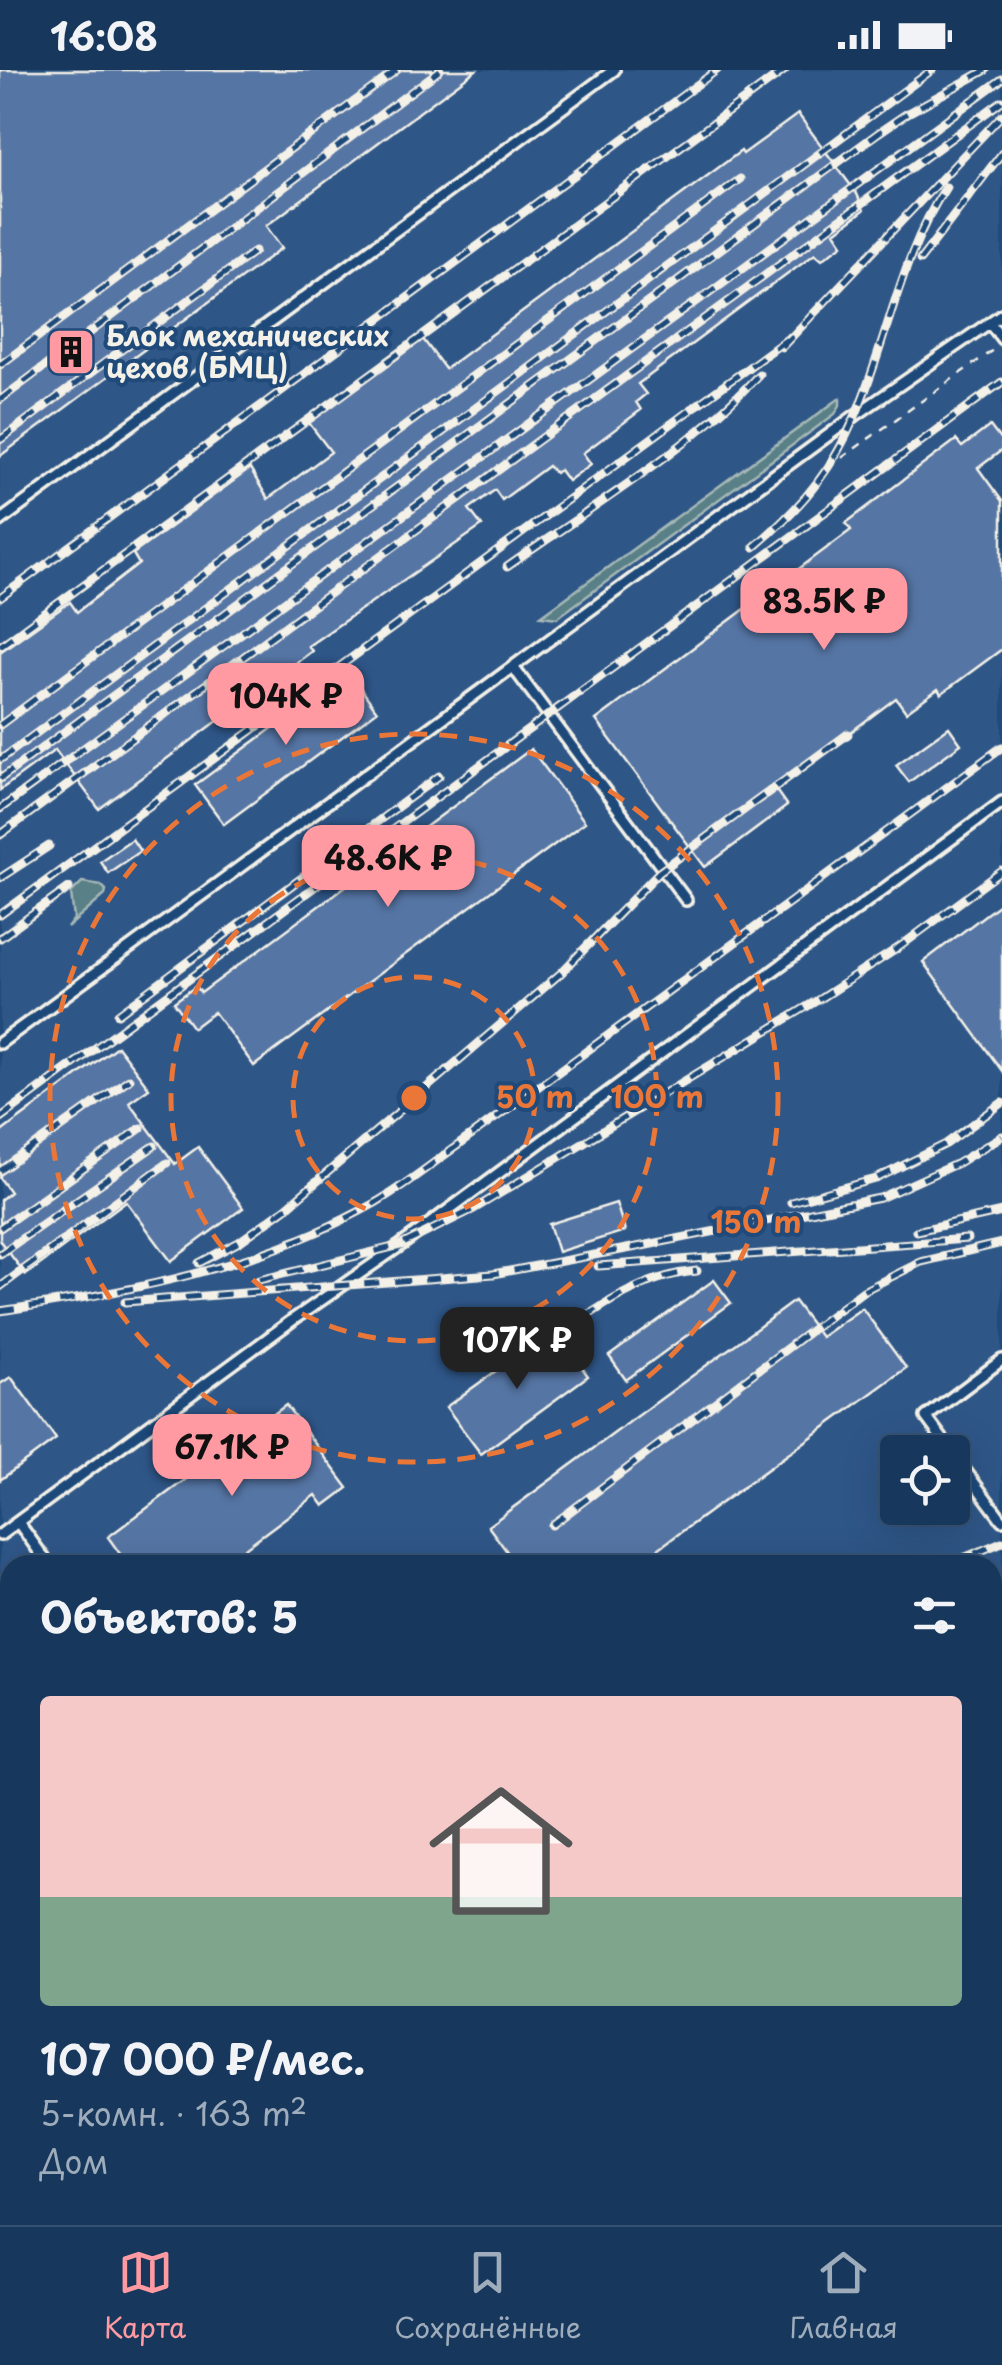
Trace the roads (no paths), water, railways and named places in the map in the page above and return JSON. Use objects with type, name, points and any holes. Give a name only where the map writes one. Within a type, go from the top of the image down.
[{"type":"lane","points":[[0,521],[614,70]]},
{"type":"lane","points":[[0,1043],[856,416],[1002,314]]},
{"type":"lane","points":[[990,322],[1002,341]]},
{"type":"lane","points":[[513,667],[686,900]]},
{"type":"lane","points":[[0,1535],[294,1319],[417,1234],[1002,802]]},
{"type":"lane","points":[[939,1435],[926,1417],[1002,1360]]},
{"type":"lane","points":[[970,1477],[1002,1520]]},
{"type":"lane","points":[[18,1522],[42,1555]]},
{"type":"railway","points":[[0,365],[397,70]]},
{"type":"railway","points":[[0,400],[440,70]]},
{"type":"railway","points":[[0,598],[717,70]]},
{"type":"railway","points":[[0,646],[785,70]]},
{"type":"railway","points":[[0,760],[932,70]]},
{"type":"railway","points":[[0,779],[878,133],[986,70]]},
{"type":"railway","points":[[0,809],[1002,79]]},
{"type":"railway","points":[[0,835],[1002,101]]},
{"type":"railway","points":[[782,347],[1002,115]]},
{"type":"railway","points":[[920,260],[1002,153]]},
{"type":"railway","points":[[0,725],[740,179]]},
{"type":"railway","points":[[754,547],[806,496],[846,436],[915,246],[946,187]]},
{"type":"railway","points":[[0,440],[255,251]]},
{"type":"railway","points":[[0,915],[790,337]]},
{"type":"railway","points":[[507,567],[672,452],[759,374]]},
{"type":"railway","points":[[0,1118],[1002,382]]},
{"type":"railway","points":[[199,1263],[239,1242],[286,1208],[561,973],[659,872],[848,734]]},
{"type":"railway","points":[[0,1311],[145,1286],[240,1261],[331,1226],[375,1203],[1002,747]]},
{"type":"railway","points":[[118,1014],[439,776]]},
{"type":"railway","points":[[0,878],[49,846]]},
{"type":"railway","points":[[259,1280],[401,1245],[474,1209],[821,998],[898,948],[1002,871]]},
{"type":"railway","points":[[0,938],[69,888]]},
{"type":"railway","points":[[0,1171],[129,1079]]},
{"type":"railway","points":[[791,1202],[876,1179],[946,1144],[1002,1103]]},
{"type":"railway","points":[[0,1228],[141,1128]]},
{"type":"railway","points":[[125,1302],[493,1274],[637,1247],[880,1198],[958,1163],[1002,1136]]},
{"type":"railway","points":[[0,1254],[154,1146]]},
{"type":"railway","points":[[0,1287],[167,1163]]},
{"type":"railway","points":[[916,1231],[1002,1212]]},
{"type":"railway","points":[[598,1266],[967,1239]]},
{"type":"railway","points":[[552,1525],[863,1291],[921,1262],[1002,1243]]},
{"type":"railway","points":[[559,1335],[641,1286],[697,1271]]},
{"type":"railway","points":[[971,1555],[1002,1542]]},
{"type":"place","name":"Блок механических цехов (БМЦ)","points":[[71,352]]}]
